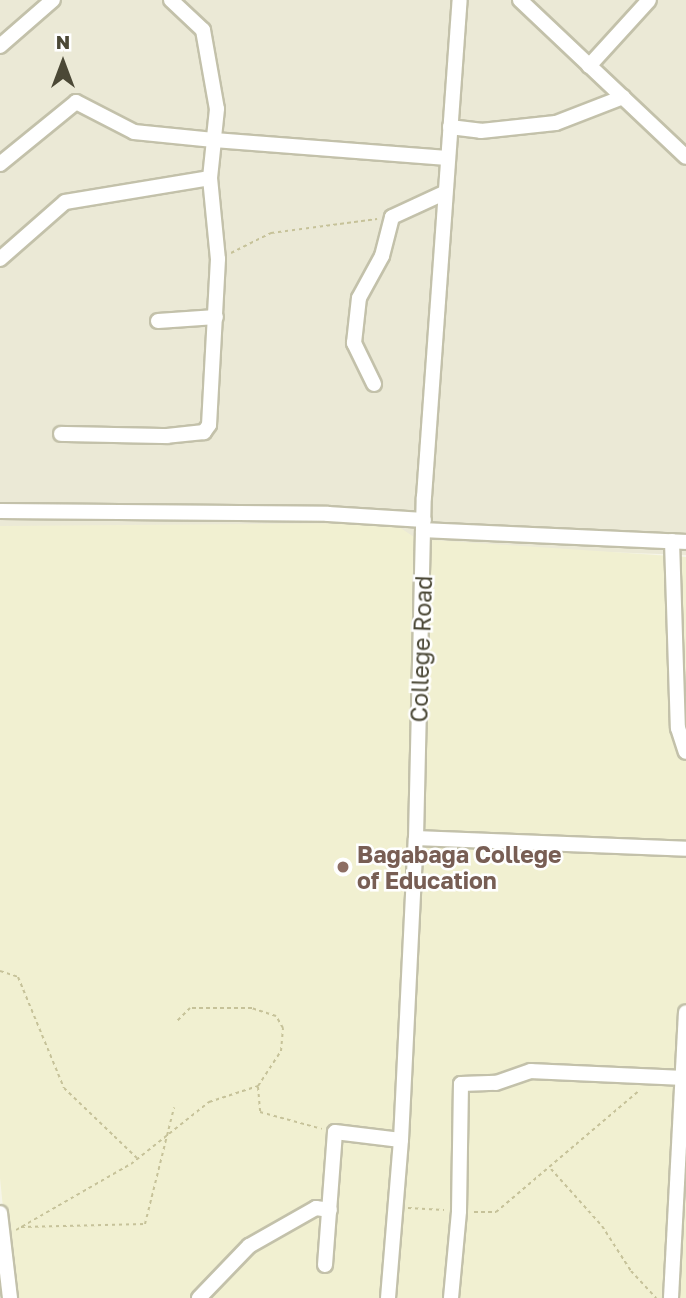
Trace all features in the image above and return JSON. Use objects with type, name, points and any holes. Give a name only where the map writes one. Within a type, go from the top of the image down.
[{"type":"street","points":[[0,46],[53,0]]},
{"type":"street","points":[[61,434],[111,438],[204,432],[213,412],[218,259],[210,178],[217,109],[203,30],[172,0]]},
{"type":"street","name":"College Road","points":[[388,1298],[401,1140],[416,838],[423,525],[444,194],[460,0]]},
{"type":"street","points":[[520,0],[686,157]]},
{"type":"street","points":[[589,66],[649,0]]},
{"type":"street","points":[[450,127],[495,131],[556,123],[623,97]]},
{"type":"street","points":[[0,164],[76,102],[134,132],[447,158]]},
{"type":"street","points":[[0,260],[65,202],[210,178]]},
{"type":"street","points":[[374,384],[354,343],[359,298],[382,256],[392,217],[444,194]]},
{"type":"street","points":[[158,321],[216,317]]},
{"type":"street","points":[[0,511],[328,514],[423,525],[679,541],[678,728],[686,752]]},
{"type":"street","points":[[416,838],[686,849]]},
{"type":"street","points":[[671,1298],[686,1012]]},
{"type":"street","points":[[451,1298],[459,1211],[461,1084],[496,1083],[531,1071],[683,1078]]},
{"type":"street","points":[[325,1265],[335,1132],[401,1140]]},
{"type":"street","points":[[199,1298],[249,1246],[316,1208],[330,1210]]},
{"type":"street","points":[[0,1213],[10,1298]]},
{"type":"path","points":[[218,259],[271,233],[392,217]]},
{"type":"path","points":[[0,971],[18,977],[64,1088],[138,1159]]},
{"type":"path","points":[[177,1021],[190,1008],[246,1007],[276,1016],[283,1028],[281,1051],[258,1086],[260,1112],[335,1132]]},
{"type":"path","points":[[396,1207],[496,1212],[616,1115],[653,1076]]},
{"type":"path","points":[[3,1239],[138,1159],[209,1102],[258,1086]]},
{"type":"path","points":[[20,1227],[145,1224],[170,1133],[174,1108]]},
{"type":"path","points":[[550,1168],[602,1226],[631,1271],[656,1298]]},
{"type":"shaded area","points":[[0,0],[686,0],[686,555],[0,529]]},
{"type":"shaded area","name":"Bagabaga College of Education","points":[[393,523],[417,539],[686,557],[686,1298],[12,1298],[0,1178],[0,526]]},
{"type":"place","name":"Bagabaga College of Education","points":[[343,867]]}]
